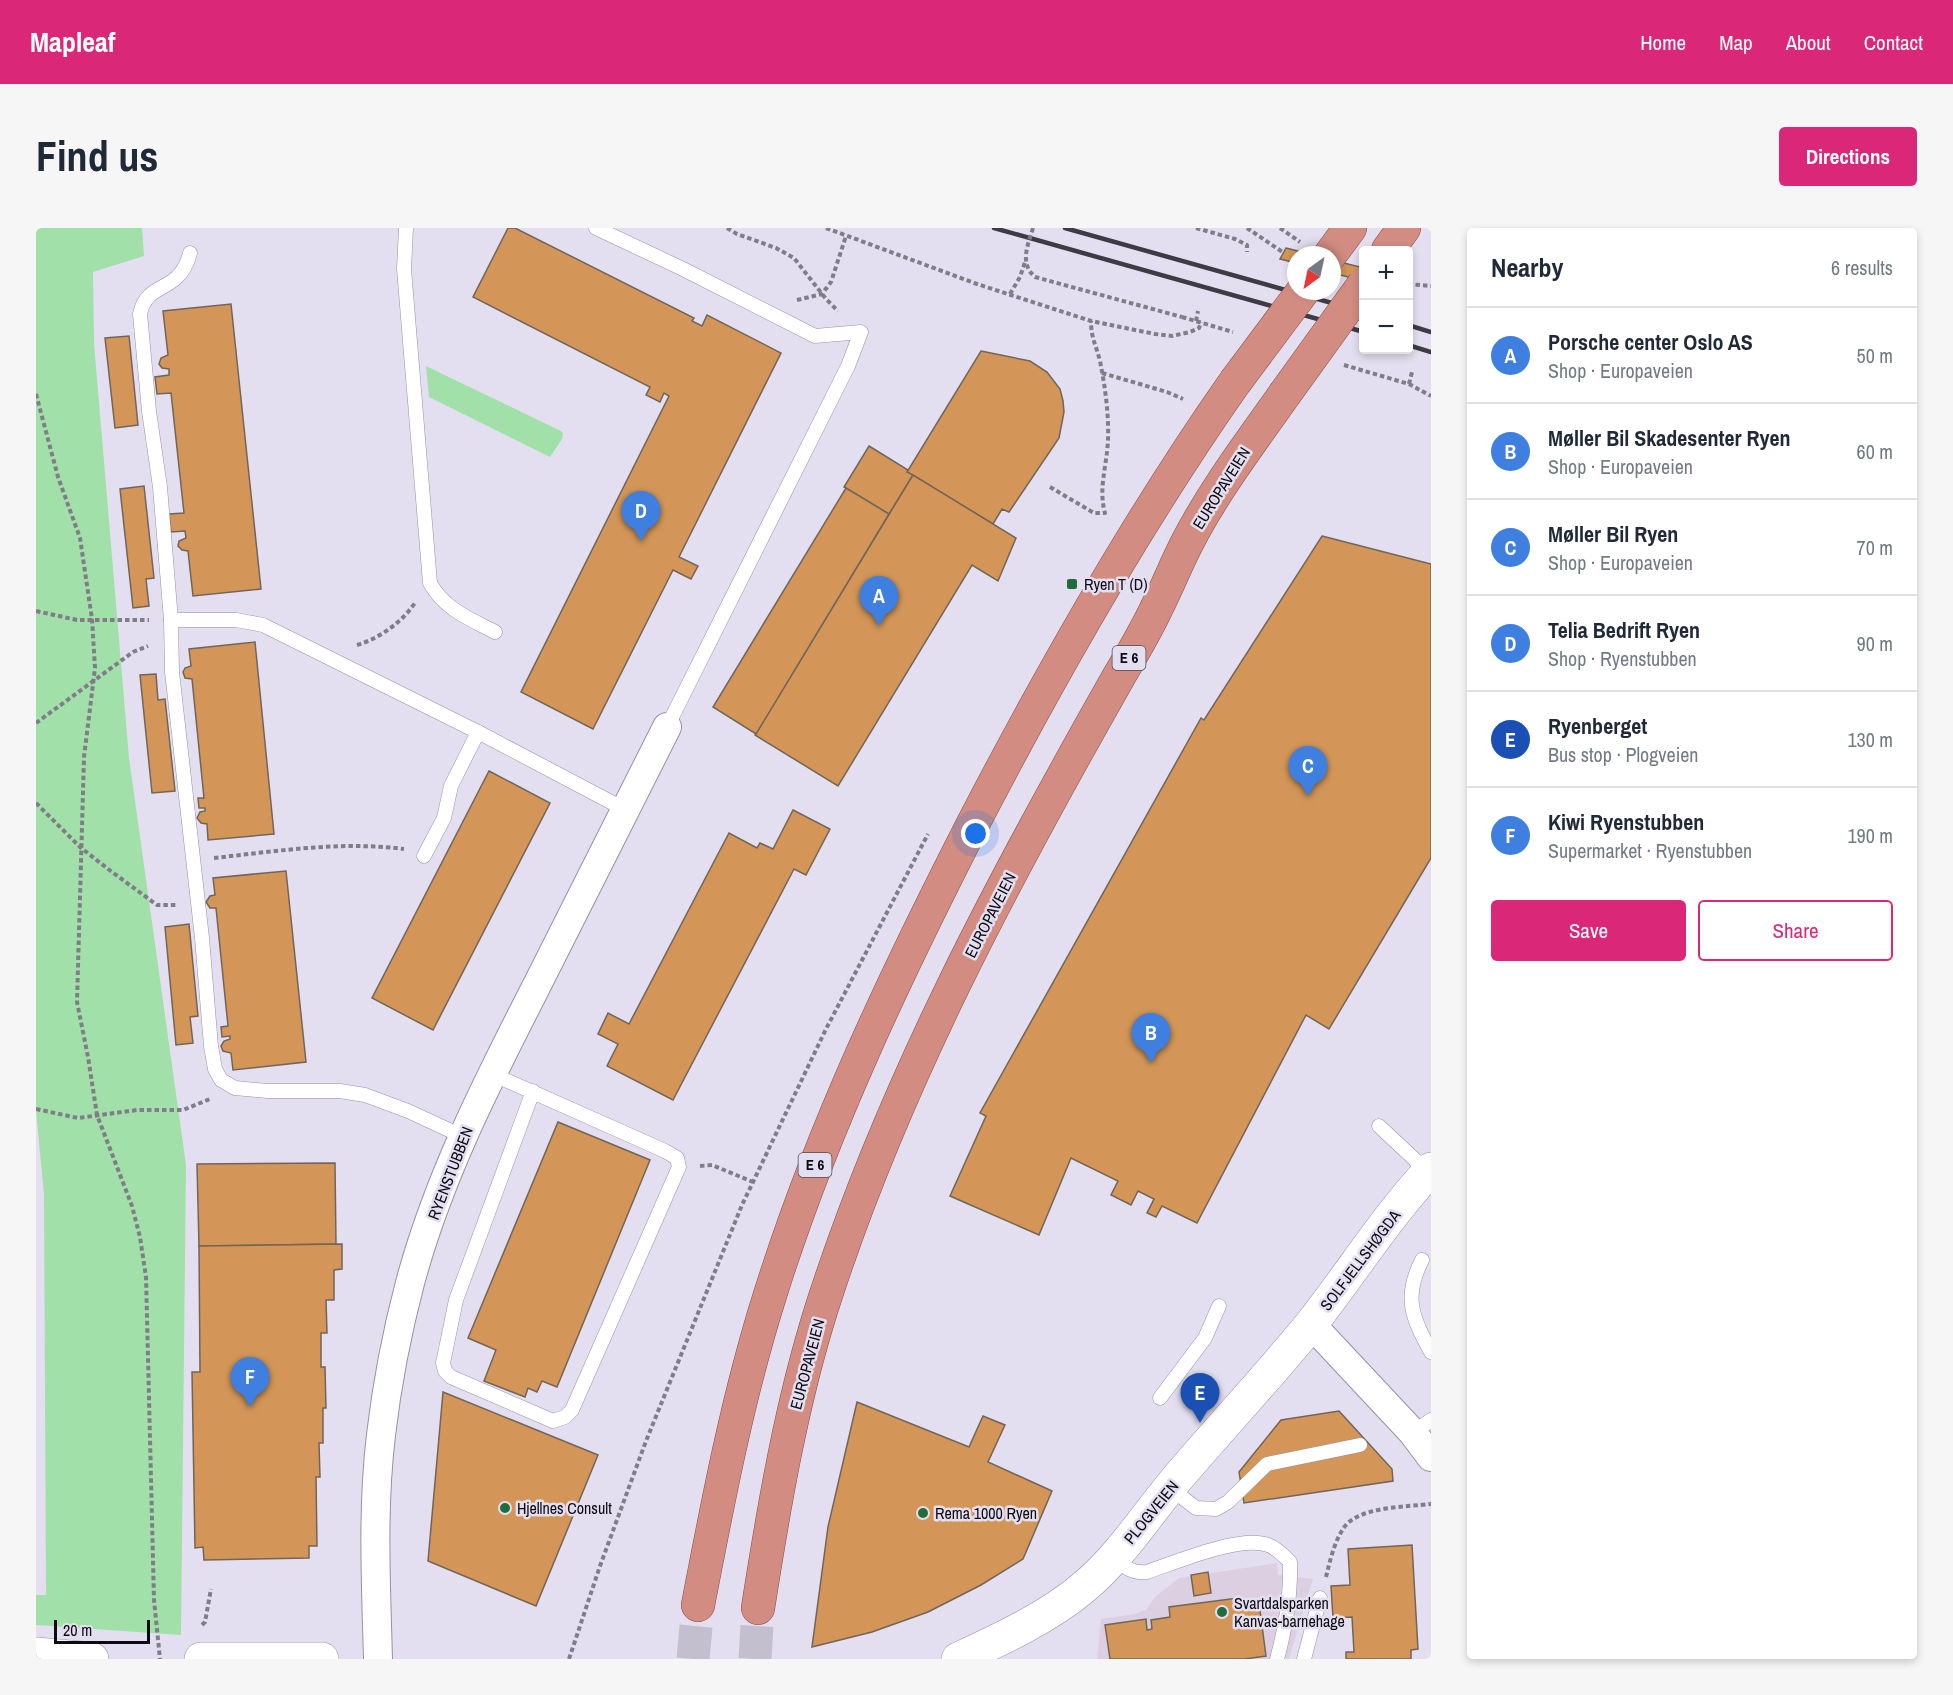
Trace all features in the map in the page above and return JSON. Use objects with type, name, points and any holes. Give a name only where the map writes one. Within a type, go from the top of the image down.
[{"type":"highway","points":[[1337,246],[1350,228]]},
{"type":"highway","points":[[1391,246],[1404,228]]},
{"type":"highway","name":"EUROPAVEIEN","points":[[758,1608],[786,1442],[821,1309],[847,1233],[912,1073],[985,922],[1063,775],[1156,610],[1189,539],[1253,438],[1359,291]]},
{"type":"highway","name":"E 6","points":[[698,1605],[721,1486],[748,1372],[769,1297],[823,1143],[864,1048],[935,897],[1010,753],[1119,560],[1235,382],[1296,300]]},
{"type":"street","name":"RYENSTUBBEN","points":[[378,1659],[376,1513],[381,1435],[410,1281],[462,1136],[668,727]]},
{"type":"street","name":"SOLFJELLSHØGDA","points":[[1430,1170],[1311,1324],[1422,1427],[1431,1457]]},
{"type":"street","name":"PLOGVEIEN","points":[[978,1655],[1060,1606],[1085,1586],[1113,1557],[1311,1324]]},
{"type":"street","points":[[200,1644],[322,1659]]},
{"type":"street","points":[[36,1654],[92,1659]]},
{"type":"lane","points":[[406,228],[404,269],[430,583],[436,595],[450,608],[495,632]]},
{"type":"lane","points":[[596,228],[815,336],[861,332],[848,366],[668,727]]},
{"type":"lane","points":[[190,253],[188,261],[177,277],[152,292],[142,305],[140,314],[149,411],[160,488],[171,620],[172,672],[215,1068],[221,1080],[236,1088],[268,1091],[340,1091],[366,1095],[462,1136]]},
{"type":"lane","points":[[171,620],[236,620],[263,625],[478,732],[626,810]]},
{"type":"lane","points":[[424,856],[444,818],[451,786],[478,732]]},
{"type":"lane","points":[[492,1074],[533,1091],[665,1151],[677,1158],[679,1167],[572,1410],[565,1417],[553,1421],[452,1377],[445,1371],[443,1363],[456,1300],[533,1091]]},
{"type":"lane","points":[[1379,1126],[1430,1170]]},
{"type":"lane","points":[[1422,1260],[1416,1272],[1411,1301],[1413,1317],[1431,1352]]},
{"type":"lane","points":[[1160,1398],[1205,1338],[1219,1306]]},
{"type":"lane","points":[[1170,1488],[1196,1508],[1216,1509],[1228,1502],[1268,1464],[1360,1445]]},
{"type":"lane","points":[[1113,1557],[1129,1570],[1138,1573],[1148,1572],[1214,1549],[1251,1543],[1267,1544],[1278,1550],[1290,1562],[1291,1592],[1287,1623],[1277,1659]]},
{"type":"lane","points":[[1304,1659],[1320,1598]]},
{"type":"path","points":[[727,228],[794,258],[825,299],[861,332]]},
{"type":"path","points":[[826,228],[976,284],[1091,321],[1172,336],[1199,328],[1201,322],[1035,277],[1026,266],[1025,257],[1033,228]]},
{"type":"path","points":[[1196,228],[1235,239],[1246,245],[1247,252]]},
{"type":"path","points":[[1247,228],[1284,253]]},
{"type":"path","points":[[1280,228],[1300,242]]},
{"type":"path","points":[[822,294],[831,282],[846,236]]},
{"type":"path","points":[[1010,294],[1020,278],[1025,262]]},
{"type":"path","points":[[1413,284],[1431,286]]},
{"type":"path","points":[[1196,321],[1198,311]]},
{"type":"path","points":[[1050,487],[1094,513],[1105,513],[1102,486],[1108,438],[1102,373],[1091,336],[1091,321]]},
{"type":"path","points":[[1409,384],[1412,372]]},
{"type":"path","points":[[1102,373],[1167,392],[1184,400]]},
{"type":"path","points":[[36,394],[58,477],[80,538],[92,620],[94,668],[84,758],[77,1002],[97,1115],[132,1206],[140,1237],[146,1277],[154,1600],[160,1659]]},
{"type":"path","points":[[326,656],[368,641],[399,622],[430,583]]},
{"type":"path","points":[[36,611],[77,620],[171,620]]},
{"type":"path","points":[[36,723],[133,652],[171,637]]},
{"type":"path","points":[[36,803],[81,847],[157,905],[198,904]]},
{"type":"path","points":[[569,1659],[646,1441],[753,1182],[826,1029],[930,830]]},
{"type":"path","points":[[194,861],[304,848],[360,846],[411,850],[424,856]]},
{"type":"path","points":[[36,1109],[78,1118],[137,1110],[183,1110],[236,1088]]},
{"type":"path","points":[[679,1167],[712,1166],[753,1182]]},
{"type":"path","points":[[1320,1598],[1337,1540],[1348,1522],[1370,1512],[1431,1504]]},
{"type":"path","points":[[200,1644],[211,1589]]},
{"type":"shaded area","name":"Svartdalsparken Kanvas-barnehage","points":[[1277,1563],[1278,1575],[1313,1579],[1289,1659],[1097,1659],[1101,1619],[1146,1610],[1155,1597],[1179,1578]]},
{"type":"green space","points":[[36,228],[142,228],[144,256],[93,272],[94,343],[129,758],[186,1165],[181,1635],[36,1625],[36,1595],[46,1595],[44,1195],[36,1110]]},
{"type":"green space","points":[[426,366],[561,431],[562,439],[550,457],[429,397]]},
{"type":"building","points":[[508,228],[515,228],[694,318],[692,321],[702,326],[707,315],[781,353],[679,557],[698,566],[691,579],[673,570],[593,729],[521,692],[669,396],[664,393],[660,402],[646,395],[650,387],[473,297]]},
{"type":"building","points":[[1286,248],[1287,248],[1287,261],[1280,259]]},
{"type":"building","points":[[1341,262],[1359,267],[1359,280],[1341,275]]},
{"type":"building","points":[[231,304],[261,589],[193,596],[188,551],[178,546],[179,541],[186,538],[185,531],[171,532],[169,514],[184,513],[171,393],[157,394],[155,377],[169,375],[169,369],[162,368],[159,364],[161,358],[168,355],[163,311]]},
{"type":"building","points":[[129,336],[138,425],[115,428],[105,338]]},
{"type":"building","points":[[981,351],[1030,361],[1047,372],[1060,389],[1064,412],[1059,438],[1009,512],[1002,509],[993,524],[907,472]]},
{"type":"building","points":[[869,446],[913,475],[889,514],[844,487]]},
{"type":"building","points":[[913,475],[1016,538],[998,581],[972,565],[838,786],[755,735]]},
{"type":"building","points":[[144,486],[154,578],[146,579],[149,606],[133,608],[120,489]]},
{"type":"building","points":[[846,488],[889,514],[756,734],[713,707]]},
{"type":"building","points":[[1322,536],[1431,564],[1431,858],[1329,1029],[1306,1015],[1197,1223],[1162,1206],[1156,1217],[1147,1213],[1154,1199],[1138,1191],[1131,1205],[1111,1195],[1118,1181],[1071,1158],[1039,1235],[950,1196],[986,1116],[980,1113],[1201,718],[1204,720]]},
{"type":"building","points":[[255,642],[274,834],[208,840],[207,824],[201,823],[197,818],[200,812],[205,811],[205,808],[199,808],[198,798],[204,798],[192,679],[185,678],[183,672],[185,668],[191,666],[189,649]]},
{"type":"building","points":[[156,674],[158,700],[165,699],[175,791],[152,793],[140,675]]},
{"type":"building","points":[[489,771],[550,803],[433,1030],[372,998]]},
{"type":"building","points":[[793,810],[830,829],[806,875],[794,869],[673,1100],[607,1066],[618,1044],[598,1034],[608,1013],[629,1024],[729,833],[757,848],[760,843],[773,849]]},
{"type":"building","points":[[286,871],[306,1062],[233,1070],[231,1053],[223,1051],[221,1046],[224,1041],[230,1039],[230,1036],[222,1037],[221,1027],[228,1026],[216,908],[210,908],[206,902],[210,896],[215,895],[213,878]]},
{"type":"building","points":[[189,924],[198,1016],[190,1017],[193,1043],[176,1045],[165,927]]},
{"type":"building","points":[[558,1122],[650,1160],[557,1387],[542,1381],[537,1392],[528,1388],[525,1397],[484,1381],[496,1350],[468,1338]]},
{"type":"building","points":[[335,1163],[336,1244],[199,1246],[197,1164]]},
{"type":"building","points":[[342,1244],[342,1269],[334,1270],[334,1300],[326,1300],[327,1333],[321,1333],[321,1367],[325,1367],[326,1408],[323,1408],[323,1443],[319,1443],[320,1477],[316,1477],[317,1546],[309,1546],[309,1558],[204,1560],[203,1547],[195,1548],[192,1372],[200,1372],[199,1246]]},
{"type":"building","name":"Hjellnes Consult","points":[[443,1392],[598,1455],[536,1606],[428,1561]]},
{"type":"building","points":[[857,1402],[969,1447],[983,1416],[1005,1425],[988,1462],[1052,1491],[1023,1559],[981,1585],[928,1612],[872,1632],[812,1647],[828,1527]]},
{"type":"building","points":[[1339,1411],[1392,1469],[1393,1481],[1244,1503],[1239,1472],[1281,1420]]},
{"type":"building","points":[[1412,1545],[1418,1649],[1411,1650],[1411,1659],[1346,1659],[1346,1652],[1354,1652],[1352,1617],[1333,1618],[1331,1586],[1350,1585],[1348,1549]]},
{"type":"building","points":[[1208,1572],[1211,1593],[1194,1596],[1191,1575]]},
{"type":"building","points":[[1238,1598],[1239,1606],[1259,1603],[1266,1656],[1245,1659],[1110,1659],[1105,1625],[1146,1619],[1147,1630],[1152,1629],[1151,1620],[1170,1617],[1169,1607]]},
{"type":"tunnel","points":[[693,1659],[698,1605]]},
{"type":"tunnel","points":[[755,1659],[758,1608]]},
{"type":"railway","points":[[994,228],[1359,331]]},
{"type":"railway","points":[[1065,228],[1359,311]]},
{"type":"railway","points":[[1413,327],[1431,332]]},
{"type":"railway","points":[[1413,347],[1431,352]]},
{"type":"place","name":"Telia Bedrift Ryen","points":[[641,541]]},
{"type":"place","name":"Ryen T (D)","points":[[1072,584]]},
{"type":"place","name":"Porsche center Oslo AS","points":[[879,626]]},
{"type":"place","name":"Møller Bil Ryen","points":[[1308,796]]},
{"type":"place","name":"Møller Bil Skadesenter Ryen","points":[[1151,1063]]},
{"type":"place","name":"Kiwi Ryenstubben","points":[[250,1407]]},
{"type":"place","name":"Ryenberget","points":[[1200,1423]]},
{"type":"place","name":"Hjellnes Consult","points":[[505,1508]]},
{"type":"place","name":"Rema 1000 Ryen","points":[[923,1513]]},
{"type":"place","name":"Svartdalsparken Kanvas-barnehage","points":[[1222,1612]]}]
